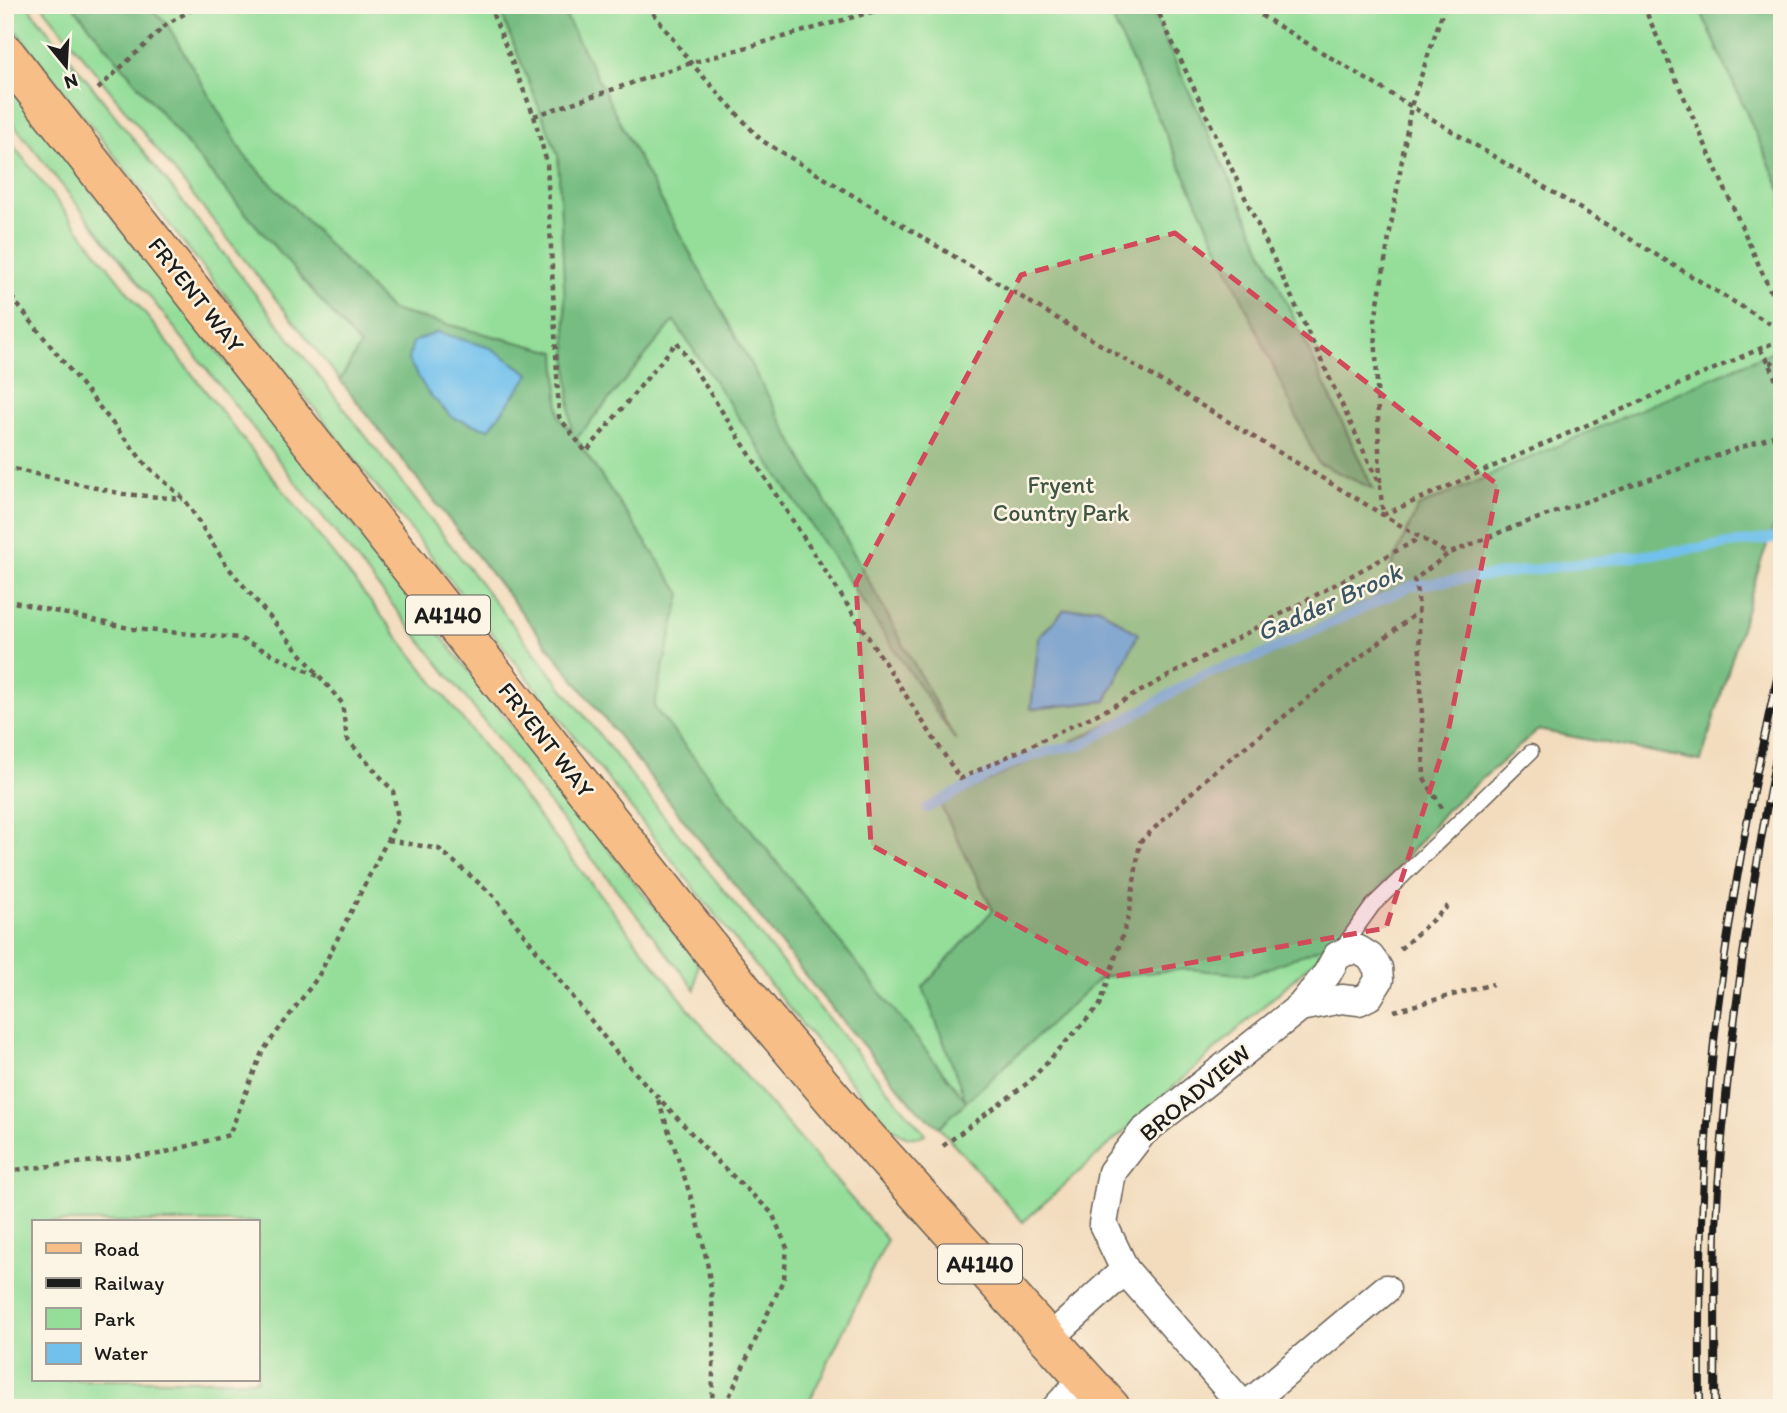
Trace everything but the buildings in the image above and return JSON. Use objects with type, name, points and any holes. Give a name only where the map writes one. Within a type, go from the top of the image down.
[{"type":"main road","name":"FRYENT WAY","points":[[5,53],[765,1018],[850,1119],[1111,1408]]},
{"type":"street","points":[[1336,956],[1346,951],[1359,950],[1370,957],[1378,968],[1379,979],[1369,996]]},
{"type":"street","name":"BROADVIEW","points":[[1245,1408],[1125,1270],[1103,1224],[1112,1172],[1143,1132],[1300,1007],[1327,974],[1336,956]]},
{"type":"street","name":"BROADVIEW","points":[[1300,1007],[1342,999],[1359,1001],[1369,996]]},
{"type":"street","points":[[1049,1339],[1125,1270]]},
{"type":"street","points":[[1245,1408],[1386,1289]]},
{"type":"street","points":[[1056,1408],[1084,1378]]},
{"type":"lane","points":[[1336,956],[1373,905],[1531,752]]},
{"type":"path","points":[[98,89],[167,24],[200,5]]},
{"type":"path","points":[[489,5],[534,116],[548,163],[559,417],[586,452],[677,342],[960,779],[1110,708],[1420,538]]},
{"type":"path","points":[[647,5],[691,63],[761,140],[1448,554]]},
{"type":"path","points":[[534,116],[691,63],[896,5]]},
{"type":"path","points":[[1155,5],[1380,486]]},
{"type":"path","points":[[1244,5],[1782,331]]},
{"type":"path","points":[[1383,515],[1375,321],[1411,106],[1444,5]]},
{"type":"path","points":[[1643,5],[1782,317]]},
{"type":"path","points":[[5,289],[146,465],[185,500],[227,566],[342,703],[347,739],[393,792],[398,819],[318,977],[262,1052],[229,1135],[159,1154],[5,1171]]},
{"type":"path","points":[[1383,515],[1782,339]]},
{"type":"path","points":[[1760,349],[1770,364],[1782,398]]},
{"type":"path","points":[[1770,364],[1782,354]]},
{"type":"path","points":[[1454,827],[1424,778],[1419,611],[1414,580],[1448,554],[1513,527],[1782,433]]},
{"type":"path","points":[[5,467],[123,494],[185,500]]},
{"type":"path","points":[[5,600],[133,629],[239,638],[320,677]]},
{"type":"path","points":[[943,1146],[1028,1082],[1100,1005],[1129,915],[1140,842],[1213,772],[1419,611]]},
{"type":"path","points":[[388,840],[439,849],[494,896],[615,1051],[719,1163],[772,1213],[787,1248],[784,1278],[724,1408]]},
{"type":"path","points":[[1378,968],[1448,906]]},
{"type":"path","points":[[1369,996],[1387,1013],[1493,984]]},
{"type":"path","points":[[657,1096],[696,1214],[711,1289],[714,1355],[712,1408]]},
{"type":"highlighted area","points":[[1175,233],[1498,485],[1447,737],[1386,928],[1111,977],[871,845],[856,583],[1021,275]]},
{"type":"green space","points":[[5,5],[27,5],[696,856],[925,1134],[909,1137],[886,1123],[804,1027],[5,17]]},
{"type":"green space","name":"Fryent Country Park","points":[[42,5],[1782,5],[1782,504],[1761,561],[1701,761],[1538,730],[1446,810],[1335,942],[1023,1222],[939,1127],[917,1109],[820,994],[340,380]]},
{"type":"green space","points":[[72,5],[146,5],[167,24],[244,155],[391,310],[556,352],[559,417],[571,432],[558,155],[498,5],[560,5],[640,161],[956,741],[674,321],[576,439],[681,594],[654,707],[966,1101],[923,987],[993,910],[940,804],[1378,596],[1418,507],[1782,347],[1782,504],[1761,561],[1701,761],[1538,730],[1446,810],[1335,942],[1251,975],[1187,969],[1101,977],[939,1127],[917,1109],[820,994],[340,380],[360,346],[204,165]]},
{"type":"green space","points":[[1106,5],[1149,5],[1373,489],[1318,463]]},
{"type":"green space","points":[[1698,5],[1782,5],[1782,192]]},
{"type":"green space","points":[[5,81],[698,963],[695,989],[5,113]]},
{"type":"green space","points":[[5,135],[701,1024],[887,1240],[806,1408],[5,1408]]},
{"type":"water","points":[[437,332],[491,348],[530,374],[489,429],[453,418],[428,393],[408,360],[413,342]]},
{"type":"water","points":[[1098,607],[1138,634],[1106,701],[1031,709],[1039,637],[1064,610]]},
{"type":"waterway","name":"Gadder Brook","points":[[927,808],[1021,760],[1060,748],[1080,746],[1201,676],[1257,657],[1411,586],[1782,537]]},
{"type":"railway","points":[[1700,1408],[1703,1207],[1708,1106],[1718,1006],[1746,830],[1782,657]]},
{"type":"railway","points":[[1715,1408],[1716,1232],[1724,1118],[1744,950],[1782,727]]}]
